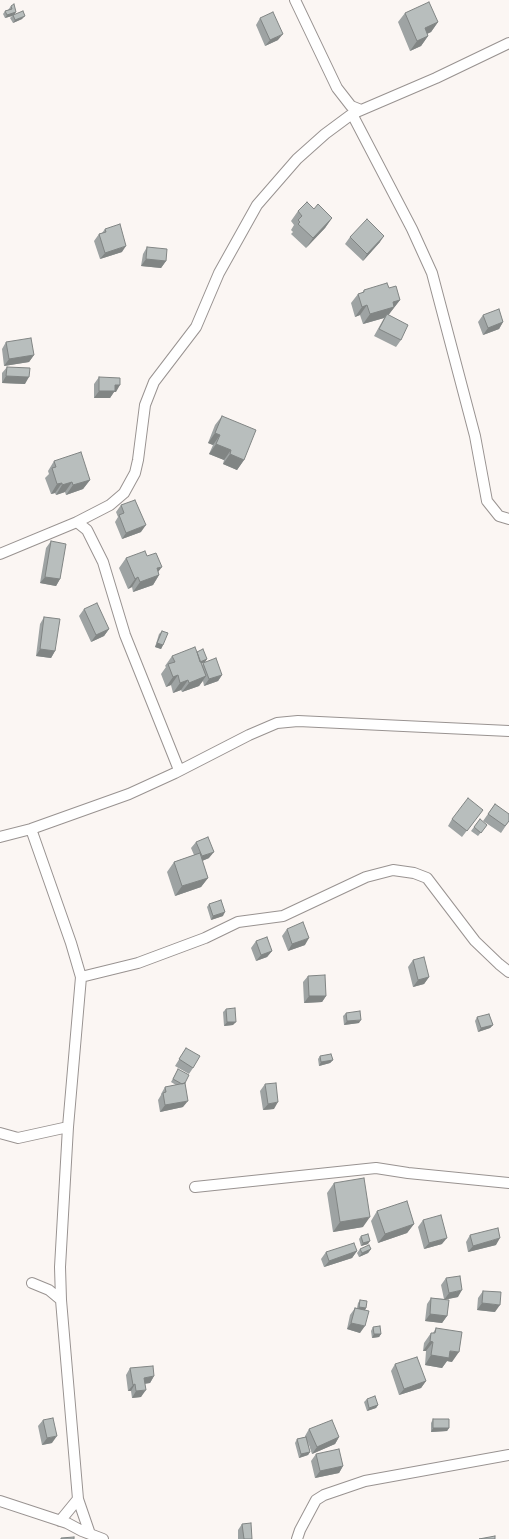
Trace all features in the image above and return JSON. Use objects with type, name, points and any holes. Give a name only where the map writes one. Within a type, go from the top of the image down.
[{"type":"street","points":[[295,0],[337,88],[356,112],[432,273],[475,436],[487,501],[499,516],[509,519]]},
{"type":"street","points":[[0,554],[77,522],[110,505],[124,493],[135,473],[145,405],[154,382],[196,326],[219,273],[257,205],[297,159],[325,134],[356,112],[436,78],[509,44]]},
{"type":"street","points":[[77,522],[87,530],[103,562],[125,635],[179,770]]},
{"type":"street","points":[[0,837],[31,829],[129,794],[249,735],[277,723],[298,721],[509,731]]},
{"type":"street","points":[[31,829],[71,943],[81,977],[68,1127],[60,1267],[78,1499],[85,1535]]},
{"type":"street","points":[[81,977],[138,963],[205,938],[238,922],[282,916],[366,876],[393,870],[414,872],[427,878],[475,941],[509,972]]},
{"type":"street","points":[[0,1133],[18,1138],[68,1127]]},
{"type":"street","points":[[195,1187],[376,1168],[408,1173],[509,1183]]},
{"type":"street","points":[[32,1283],[49,1290],[62,1300]]},
{"type":"street","points":[[297,1539],[300,1530],[316,1500],[324,1495],[365,1481],[509,1455]]},
{"type":"street","points":[[60,1521],[78,1499]]},
{"type":"street","points":[[0,1501],[60,1521],[85,1535],[103,1539]]},
{"type":"building","points":[[429,2],[438,22],[425,28],[428,36],[417,41],[405,13]]},
{"type":"building","points":[[14,4],[16,12],[7,15],[5,11],[12,9],[11,6]]},
{"type":"building","points":[[23,11],[25,16],[15,20],[13,15]]},
{"type":"building","points":[[273,12],[283,34],[270,40],[260,18]]},
{"type":"building","points":[[307,202],[314,209],[318,204],[332,218],[313,238],[298,224],[300,222],[298,220],[302,216],[298,211]]},
{"type":"building","points":[[367,219],[384,236],[367,254],[350,237]]},
{"type":"building","points":[[120,224],[126,246],[105,253],[99,234],[106,232],[105,229]]},
{"type":"building","points":[[147,247],[167,249],[166,261],[146,259]]},
{"type":"building","points":[[387,283],[389,288],[396,286],[400,300],[393,302],[394,307],[370,314],[367,305],[362,307],[358,294],[364,292],[364,290]]},
{"type":"building","points":[[499,309],[503,322],[488,328],[483,315]]},
{"type":"building","points":[[387,314],[408,325],[401,340],[379,329]]},
{"type":"building","points":[[31,338],[34,355],[9,359],[6,342]]},
{"type":"building","points":[[7,367],[30,368],[29,377],[6,376]]},
{"type":"building","points":[[99,377],[120,378],[120,385],[115,385],[115,391],[99,391]]},
{"type":"building","points":[[222,416],[256,430],[244,460],[230,454],[231,450],[216,444],[220,435],[215,433]]},
{"type":"building","points":[[81,452],[90,480],[73,485],[72,482],[62,485],[62,483],[57,484],[52,468],[56,467],[54,461]]},
{"type":"building","points":[[135,500],[146,525],[126,533],[119,515],[124,513],[121,505]]},
{"type":"building","points":[[51,541],[66,544],[60,579],[45,577]]},
{"type":"building","points":[[145,551],[147,556],[156,553],[162,567],[157,568],[159,575],[140,582],[138,577],[135,579],[126,558]]},
{"type":"building","points":[[97,603],[109,629],[96,635],[84,609]]},
{"type":"building","points":[[44,617],[60,619],[55,651],[40,649]]},
{"type":"building","points":[[162,631],[168,633],[163,645],[157,643]]},
{"type":"building","points":[[195,647],[206,676],[189,683],[188,680],[180,683],[178,675],[173,677],[168,664],[175,662],[172,656]]},
{"type":"building","points":[[203,649],[207,659],[200,662],[197,652]]},
{"type":"building","points":[[216,658],[222,675],[209,679],[203,663]]},
{"type":"building","points":[[468,798],[483,810],[467,831],[452,819]]},
{"type":"building","points":[[495,804],[509,814],[509,821],[505,826],[488,814]]},
{"type":"building","points":[[480,819],[487,825],[481,833],[474,827]]},
{"type":"building","points":[[208,837],[214,852],[202,856],[196,842]]},
{"type":"building","points":[[200,853],[208,878],[182,886],[174,862]]},
{"type":"building","points":[[221,900],[225,912],[213,916],[209,904]]},
{"type":"building","points":[[303,922],[309,938],[292,944],[287,929]]},
{"type":"building","points":[[267,937],[272,951],[261,955],[256,941]]},
{"type":"building","points":[[424,957],[429,977],[418,980],[413,960]]},
{"type":"building","points":[[325,975],[326,996],[309,996],[308,976]]},
{"type":"building","points":[[235,1008],[236,1022],[227,1022],[226,1009]]},
{"type":"building","points":[[360,1011],[361,1020],[347,1021],[346,1013]]},
{"type":"building","points":[[489,1014],[493,1025],[481,1028],[477,1017]]},
{"type":"building","points":[[186,1048],[200,1056],[193,1068],[179,1059]]},
{"type":"building","points":[[331,1054],[333,1060],[321,1062],[320,1056]]},
{"type":"building","points":[[178,1069],[189,1075],[185,1083],[182,1084],[173,1079]]},
{"type":"building","points":[[185,1083],[188,1101],[165,1105],[163,1093],[166,1092],[165,1087]]},
{"type":"building","points":[[276,1083],[278,1102],[268,1104],[265,1084]]},
{"type":"building","points":[[364,1178],[370,1217],[340,1222],[334,1183]]},
{"type":"building","points":[[407,1201],[414,1224],[385,1234],[377,1211]]},
{"type":"building","points":[[441,1215],[447,1238],[429,1243],[423,1220]]},
{"type":"building","points":[[498,1228],[500,1238],[473,1246],[470,1235]]},
{"type":"building","points":[[368,1234],[370,1241],[363,1243],[361,1236]]},
{"type":"building","points":[[354,1243],[357,1251],[329,1261],[326,1252]]},
{"type":"building","points":[[369,1245],[371,1249],[362,1253],[360,1249]]},
{"type":"building","points":[[460,1276],[462,1290],[449,1293],[446,1278]]},
{"type":"building","points":[[483,1291],[501,1292],[500,1305],[482,1303]]},
{"type":"building","points":[[431,1298],[449,1300],[447,1316],[430,1314]]},
{"type":"building","points":[[360,1300],[367,1301],[366,1308],[359,1307]]},
{"type":"building","points":[[355,1308],[369,1311],[365,1326],[351,1323]]},
{"type":"building","points":[[380,1326],[381,1334],[374,1334],[373,1327]]},
{"type":"building","points":[[436,1328],[462,1332],[459,1352],[450,1351],[449,1358],[431,1355],[433,1342],[430,1341],[431,1333],[435,1333]]},
{"type":"building","points":[[417,1357],[426,1381],[404,1389],[395,1364]]},
{"type":"building","points":[[153,1366],[154,1376],[144,1378],[146,1390],[136,1391],[135,1384],[133,1385],[130,1368]]},
{"type":"building","points":[[375,1396],[378,1405],[369,1408],[367,1399]]},
{"type":"building","points":[[53,1418],[57,1436],[47,1438],[43,1420]]},
{"type":"building","points":[[433,1419],[449,1419],[449,1428],[433,1428]]},
{"type":"building","points":[[332,1420],[339,1437],[317,1447],[309,1429]]},
{"type":"building","points":[[306,1437],[310,1452],[301,1454],[297,1439]]},
{"type":"building","points":[[339,1449],[343,1466],[320,1471],[316,1454]]},
{"type":"building","points":[[251,1523],[252,1539],[244,1539],[242,1524]]},
{"type":"building","points":[[495,1536],[495,1539],[479,1539]]},
{"type":"building","points":[[74,1537],[74,1539],[61,1539],[61,1538]]}]
